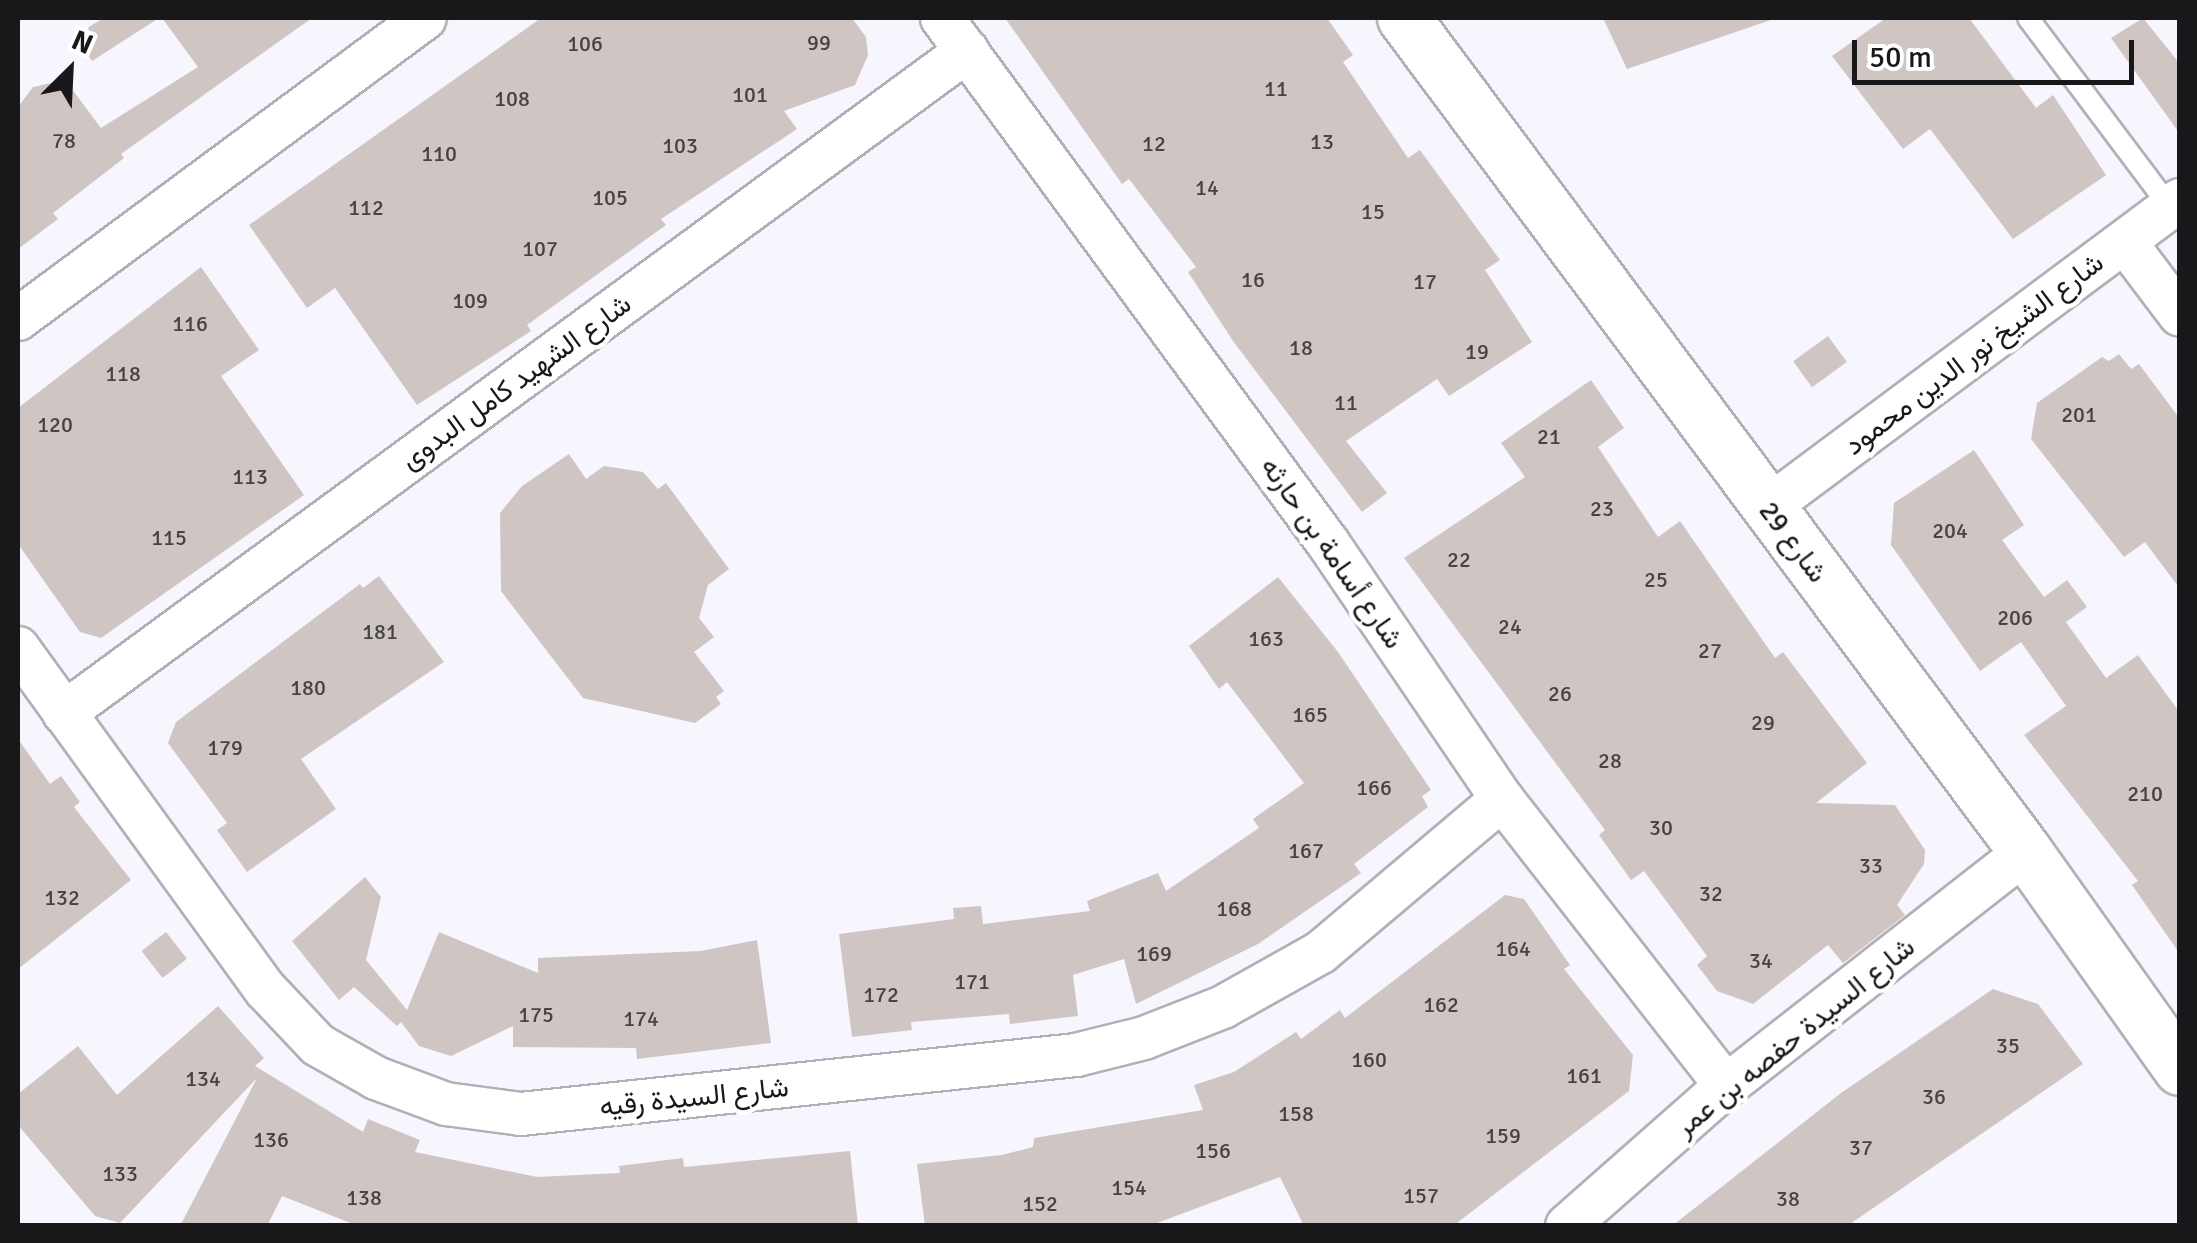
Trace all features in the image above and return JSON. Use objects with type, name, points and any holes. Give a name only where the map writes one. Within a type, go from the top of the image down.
[{"type":"street","points":[[18,319],[425,18]]},
{"type":"street","name":"شارع 29","points":[[1404,18],[2026,852],[2180,1069]]},
{"type":"street","name":"شارع الشهيد كامل البدوى","points":[[64,712],[954,34]]},
{"type":"street","name":"شارع أسامة بن حارثه","points":[[954,34],[1316,528],[1502,799],[1726,1086]]},
{"type":"street","name":"شارع الشيخ نور الدين محمود","points":[[1768,508],[2175,204]]},
{"type":"street","points":[[2125,242],[2180,314]]},
{"type":"street","name":"شارع السيدة رقيه","points":[[18,648],[266,990],[318,1045],[376,1078],[446,1104],[521,1114],[1076,1055],[1144,1038],[1222,1007],[1321,952],[1502,799]]},
{"type":"street","name":"شارع السيدة حفصه بن عمر","points":[[1567,1226],[1726,1086],[2026,852]]},
{"type":"lane","points":[[2028,18],[2175,204]]},
{"type":"building","points":[[104,18],[159,18],[92,61],[75,35]]},
{"type":"building","points":[[162,18],[312,18],[121,154],[124,158],[53,213],[58,219],[18,249],[18,107],[33,87],[65,80],[101,128],[198,67]]},
{"type":"building","points":[[541,18],[852,18],[866,37],[868,55],[855,85],[784,111],[797,129],[661,219],[666,225],[527,325],[531,331],[417,405],[335,288],[307,308],[249,225]]},
{"type":"building","points":[[1005,18],[1327,18],[1353,55],[1343,62],[1408,158],[1420,150],[1500,260],[1485,270],[1532,342],[1449,396],[1437,379],[1346,441],[1387,493],[1362,512],[1233,341],[1188,272],[1196,267],[1129,179],[1122,184]]},
{"type":"building","points":[[1603,18],[1770,18],[1771,20],[1627,69]]},
{"type":"building","points":[[1886,18],[1969,18],[2036,108],[2053,95],[2106,175],[2013,239],[1930,129],[1903,149],[1832,56]]},
{"type":"building","points":[[2143,18],[2180,64],[2180,134],[2111,38]]},
{"type":"building","points":[[201,267],[259,350],[221,376],[304,495],[101,638],[80,632],[18,544],[18,408]]},
{"type":"building","points":[[1828,336],[1847,362],[1812,387],[1793,361]]},
{"type":"building","points":[[2119,354],[2131,369],[2139,364],[2180,419],[2180,589],[2145,542],[2124,557],[2031,439],[2037,403],[2102,357],[2109,361]]},
{"type":"building","points":[[1591,380],[1624,428],[1598,447],[1658,537],[1680,521],[1775,658],[1783,652],[1867,763],[1816,803],[1895,805],[1925,850],[1924,864],[1897,905],[1905,915],[1843,963],[1828,945],[1753,1004],[1717,991],[1697,965],[1707,956],[1644,871],[1631,880],[1599,835],[1605,830],[1404,558],[1525,477],[1501,443]]},
{"type":"building","points":[[1974,450],[2024,525],[2002,540],[2044,597],[2067,580],[2087,607],[2066,622],[2106,678],[2138,655],[2180,713],[2180,954],[2132,885],[2138,881],[2024,735],[2066,706],[2021,642],[1980,671],[1891,545],[1894,503]]},
{"type":"building","points":[[569,454],[586,479],[604,466],[643,472],[658,489],[666,483],[729,569],[708,585],[699,618],[714,637],[694,652],[724,691],[716,697],[721,704],[695,723],[583,698],[501,591],[500,513],[522,486]]},
{"type":"building","points":[[379,576],[444,662],[301,759],[336,809],[247,872],[217,830],[227,823],[168,743],[176,722],[360,584],[363,588]]},
{"type":"building","points":[[1278,577],[1338,652],[1431,790],[1422,796],[1428,807],[1354,864],[1361,873],[1258,944],[1136,1004],[1124,959],[1073,975],[1078,1016],[1010,1024],[1009,1014],[911,1022],[912,1030],[852,1037],[839,934],[954,919],[953,908],[981,906],[983,924],[1090,911],[1087,901],[1158,873],[1166,891],[1259,828],[1253,819],[1304,783],[1227,682],[1219,689],[1189,646]]},
{"type":"building","points":[[18,739],[50,784],[61,776],[80,802],[74,807],[131,880],[18,969]]},
{"type":"building","points":[[365,877],[381,897],[366,960],[407,1010],[439,932],[538,973],[538,958],[701,951],[757,940],[771,1043],[637,1059],[636,1048],[513,1047],[513,1026],[451,1056],[419,1046],[401,1022],[397,1026],[354,987],[339,1000],[292,941]]},
{"type":"building","points":[[1505,895],[1524,899],[1570,965],[1564,969],[1633,1055],[1629,1091],[1453,1226],[1304,1226],[1280,1177],[1149,1226],[925,1226],[917,1164],[1002,1155],[1033,1147],[1034,1138],[1203,1110],[1194,1085],[1234,1072],[1296,1032],[1301,1039],[1340,1010],[1345,1018]]},
{"type":"building","points":[[166,932],[187,959],[163,978],[142,951]]},
{"type":"building","points":[[1993,989],[2038,1004],[2083,1064],[1847,1226],[1672,1226],[1841,1093]]},
{"type":"building","points":[[218,1006],[264,1058],[255,1066],[363,1132],[368,1119],[420,1140],[415,1152],[537,1177],[620,1173],[619,1166],[683,1158],[684,1167],[850,1151],[858,1226],[358,1226],[282,1196],[267,1226],[180,1226],[257,1078],[120,1223],[95,1216],[18,1125],[18,1094],[78,1046],[117,1095]]}]
